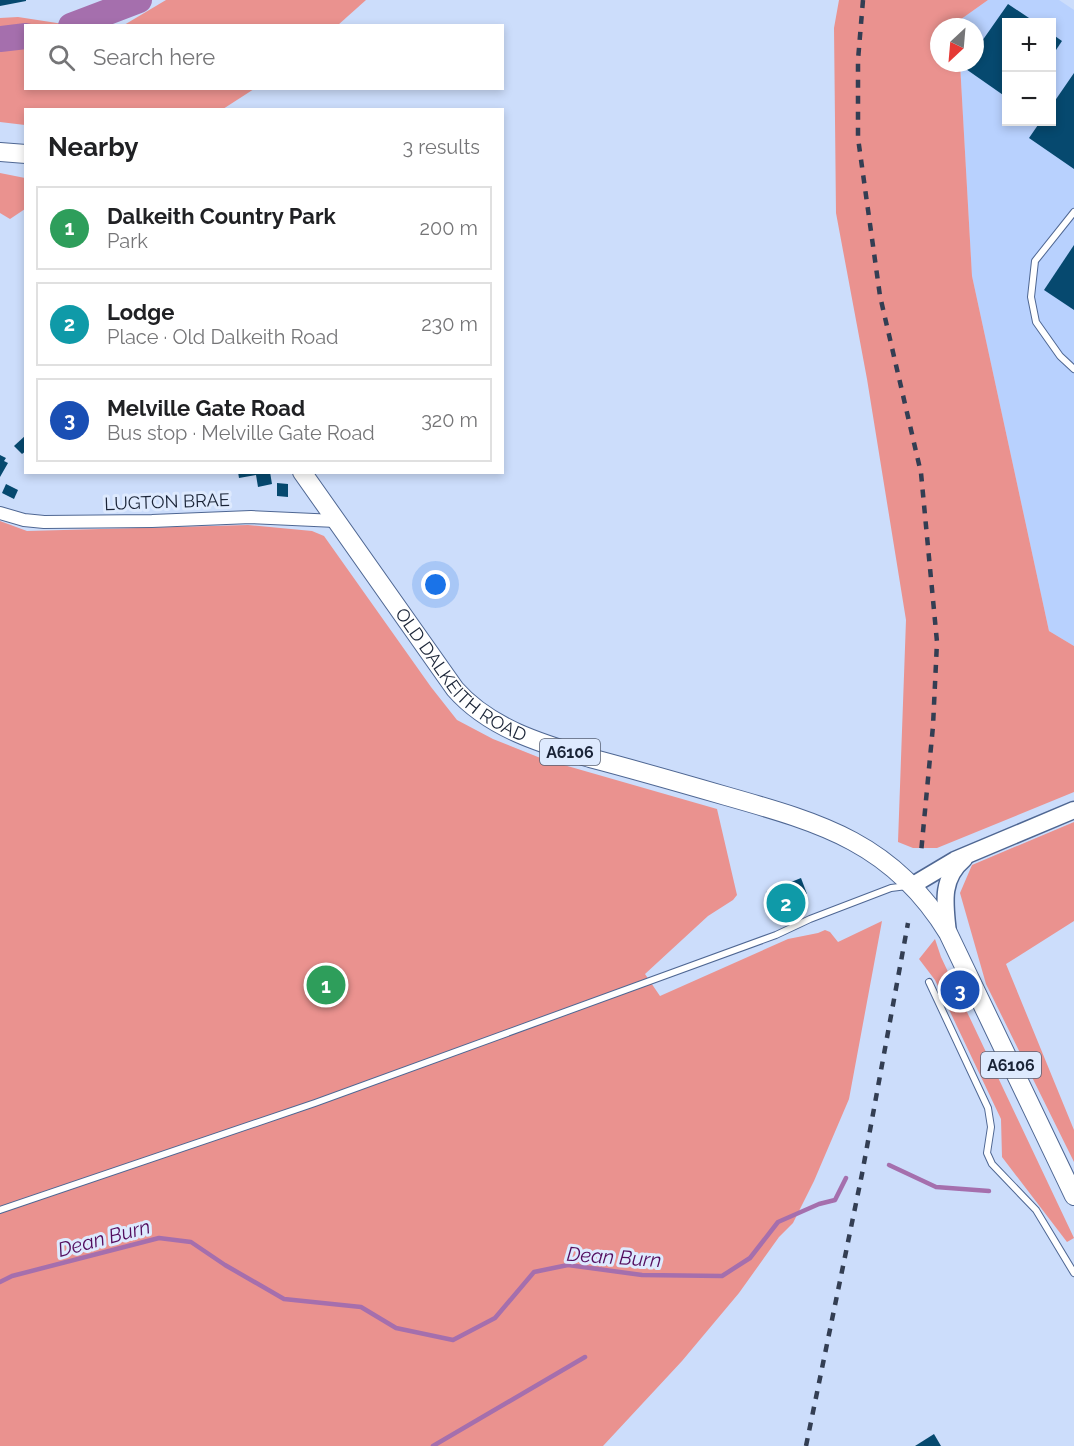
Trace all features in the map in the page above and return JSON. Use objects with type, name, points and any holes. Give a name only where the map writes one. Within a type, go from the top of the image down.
[{"type":"main road","points":[[0,152],[24,154]]},
{"type":"main road","name":"OLD DALKEITH ROAD","points":[[303,474],[455,688],[464,699],[484,715],[514,731],[550,745],[755,804],[819,825],[861,845],[913,885]]},
{"type":"main road","name":"A6106","points":[[913,885],[948,933],[1074,1196]]},
{"type":"street","name":"LUGTON BRAE","points":[[0,513],[24,520],[56,523],[251,517],[336,521]]},
{"type":"street","points":[[913,885],[971,853],[1074,810]]},
{"type":"street","points":[[948,933],[945,906],[946,885],[958,864],[971,853]]},
{"type":"lane","points":[[1074,212],[1035,261],[1031,297],[1036,322],[1059,356],[1074,369]]},
{"type":"lane","points":[[0,1210],[315,1103],[776,936],[891,888],[913,885]]},
{"type":"lane","points":[[929,982],[988,1108],[991,1127],[987,1157],[1036,1210],[1074,1273]]},
{"type":"shaded area","points":[[166,0],[366,0],[339,24],[126,24]]},
{"type":"shaded area","points":[[839,0],[988,0],[963,18],[930,18],[930,72],[961,72],[972,276],[1049,631],[1074,646],[1074,792],[937,848],[913,848],[898,842],[906,620],[867,379],[836,213],[834,28]]},
{"type":"shaded area","points":[[988,0],[1059,0],[1074,10],[1074,646],[1049,631],[972,276],[961,72],[984,72],[984,18],[963,18]]},
{"type":"shaded area","points":[[18,17],[64,24],[24,24],[24,90],[252,90],[225,108],[24,108],[24,125],[0,122],[0,18]]},
{"type":"shaded area","points":[[0,173],[24,178],[24,210],[10,219],[0,213]]},
{"type":"shaded area","points":[[0,521],[27,531],[248,525],[312,531],[324,536],[457,720],[493,739],[543,759],[717,809],[737,895],[708,916],[645,974],[660,996],[788,939],[825,930],[830,932],[838,942],[882,921],[849,1099],[814,1181],[793,1223],[779,1237],[739,1293],[682,1361],[603,1446],[0,1446]]},
{"type":"shaded area","points":[[1074,822],[1074,921],[1006,964],[1074,1130],[1074,1162],[986,984],[960,893],[972,865]]},
{"type":"shaded area","points":[[935,939],[941,957],[1074,1238],[1067,1242],[1002,1157],[1001,1119],[935,980],[919,959]]},
{"type":"building","points":[[0,0],[26,0],[26,1],[0,6]]},
{"type":"building","points":[[1008,4],[1029,18],[1002,18],[1002,94],[970,72],[984,72],[984,38]]},
{"type":"building","points":[[1056,37],[1062,41],[1056,50]]},
{"type":"building","points":[[1074,73],[1074,169],[1029,138],[1037,126],[1056,126],[1056,99]]},
{"type":"building","points":[[1074,245],[1074,310],[1044,290]]},
{"type":"building","points":[[24,437],[24,452],[22,454],[14,446]]},
{"type":"building","points":[[0,455],[6,458],[4,461],[8,463],[0,477]]},
{"type":"building","points":[[238,474],[270,474],[272,484],[258,487],[256,475],[239,478]]},
{"type":"building","points":[[277,483],[288,484],[288,497],[277,496]]},
{"type":"building","points":[[6,484],[18,490],[14,499],[2,493]]},
{"type":"building","points":[[801,878],[807,894],[800,897],[804,908],[776,919],[766,892]]},
{"type":"building","points":[[934,1434],[941,1446],[915,1446]]},
{"type":"waterway","points":[[76,24],[139,0]]},
{"type":"waterway","points":[[0,39],[24,36]]},
{"type":"waterway","name":"Dean Burn","points":[[889,1165],[936,1187],[989,1191]]},
{"type":"waterway","name":"Dean Burn","points":[[0,1282],[12,1276],[159,1238],[191,1242],[225,1265],[284,1299],[361,1307],[396,1328],[453,1340],[495,1318],[534,1272],[568,1265],[642,1275],[722,1276],[750,1258],[778,1222],[819,1204],[835,1200],[846,1178]]},
{"type":"waterway","points":[[433,1446],[585,1357]]},
{"type":"railway","points":[[863,0],[858,60],[858,138],[880,296],[921,473],[937,642],[933,726],[921,853]]},
{"type":"railway","points":[[806,1446],[862,1174],[908,923]]},
{"type":"place","name":"Lodge","points":[[786,903]]},
{"type":"place","name":"Dalkeith Country Park","points":[[326,985]]},
{"type":"place","name":"Melville Gate Road","points":[[960,990]]}]
